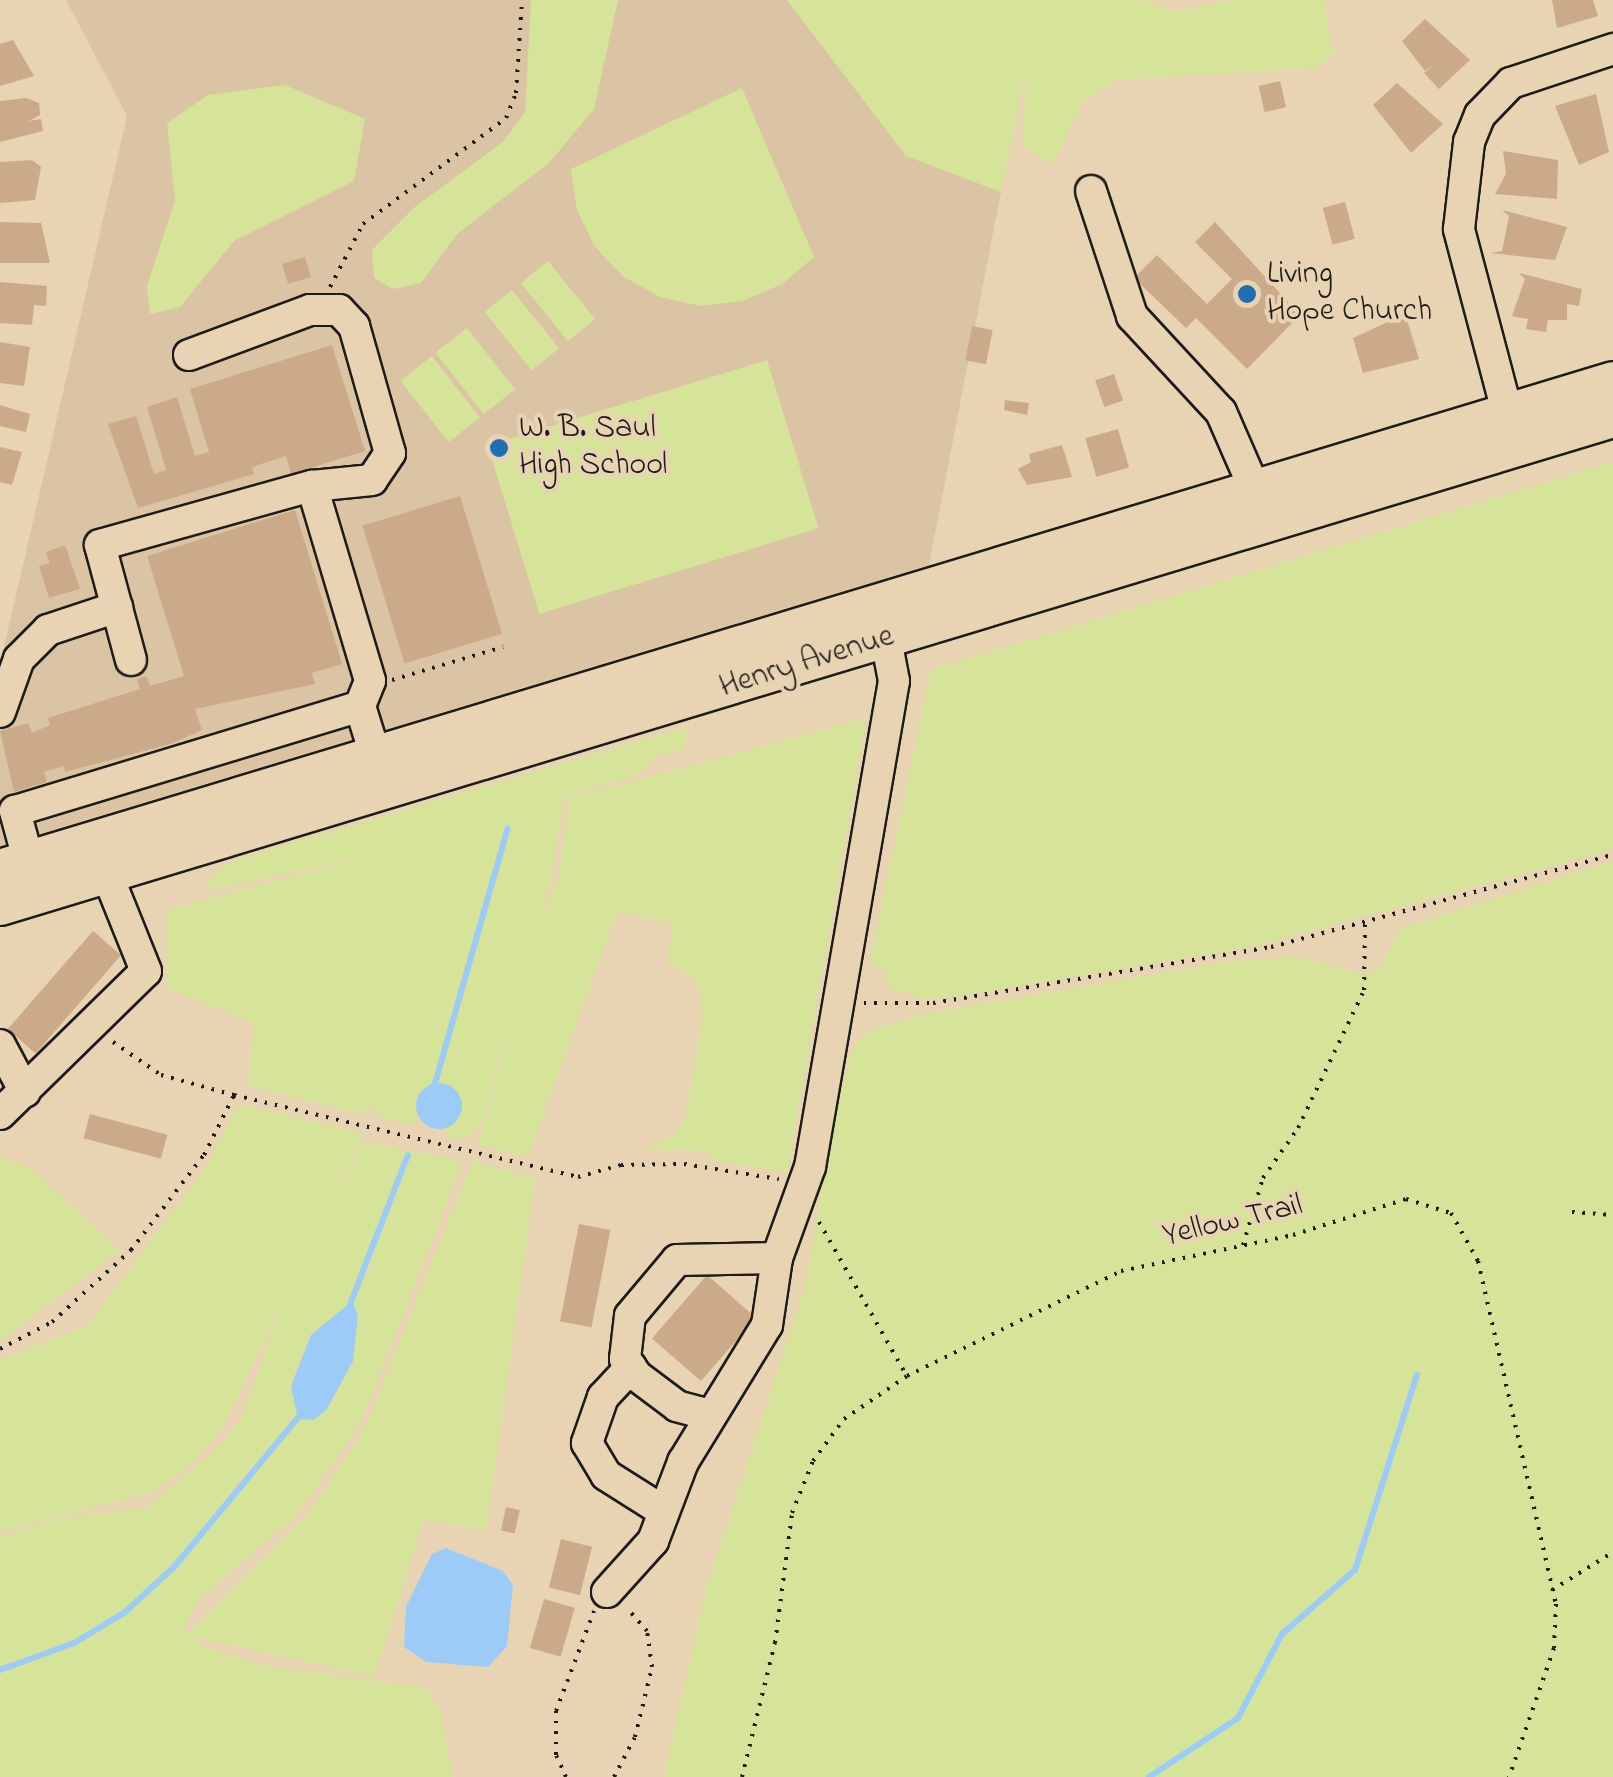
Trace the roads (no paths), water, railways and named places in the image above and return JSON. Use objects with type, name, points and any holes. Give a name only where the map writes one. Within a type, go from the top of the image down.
[{"type":"main road","name":"Henry Avenue","points":[[14,864],[381,773],[1511,430],[1613,381]]},
{"type":"main road","name":"Henry Avenue","points":[[883,621],[1255,490],[1511,430],[1613,418]]},
{"type":"main road","name":"Henry Avenue","points":[[0,906],[107,874],[381,773]]},
{"type":"street","points":[[1511,430],[1458,229],[1469,142],[1480,114],[1511,83],[1613,49]]},
{"type":"street","points":[[1091,191],[1132,316],[1221,412],[1255,490]]},
{"type":"street","points":[[131,660],[100,545],[312,486],[372,480],[390,454],[354,326],[323,308],[188,355]]},
{"type":"street","points":[[312,486],[381,773]]},
{"type":"street","points":[[0,712],[19,660],[48,630],[117,607]]},
{"type":"street","points":[[607,1592],[644,1555],[710,1415],[767,1325],[777,1258],[806,1184],[894,681],[883,621]]},
{"type":"street","points":[[14,864],[8,804],[364,697]]},
{"type":"street","points":[[0,1114],[91,1030],[146,971],[107,874]]},
{"type":"street","points":[[0,1045],[25,1092]]},
{"type":"street","points":[[710,1415],[656,1394],[630,1367],[623,1336],[630,1316],[678,1260],[777,1258]]},
{"type":"street","points":[[630,1367],[596,1410],[587,1443],[606,1476],[663,1511]]},
{"type":"water","points":[[439,1083],[455,1090],[462,1106],[455,1122],[439,1129],[423,1122],[416,1106],[423,1090]]},
{"type":"water","points":[[352,1301],[358,1315],[353,1361],[327,1409],[314,1420],[298,1419],[291,1386],[311,1335]]},
{"type":"water","points":[[446,1548],[503,1571],[513,1585],[507,1646],[488,1667],[426,1662],[404,1647],[406,1607],[432,1554]]},
{"type":"waterway","points":[[434,1087],[508,828]]},
{"type":"waterway","points":[[349,1307],[408,1155]]},
{"type":"waterway","points":[[1149,1777],[1238,1718],[1282,1634],[1355,1570],[1417,1375]]},
{"type":"waterway","points":[[0,1670],[74,1643],[124,1613],[174,1567],[300,1415]]},
{"type":"place","name":"Living Hope Church","points":[[1247,294]]},
{"type":"place","name":"W. B. Saul High School","points":[[499,448]]}]
